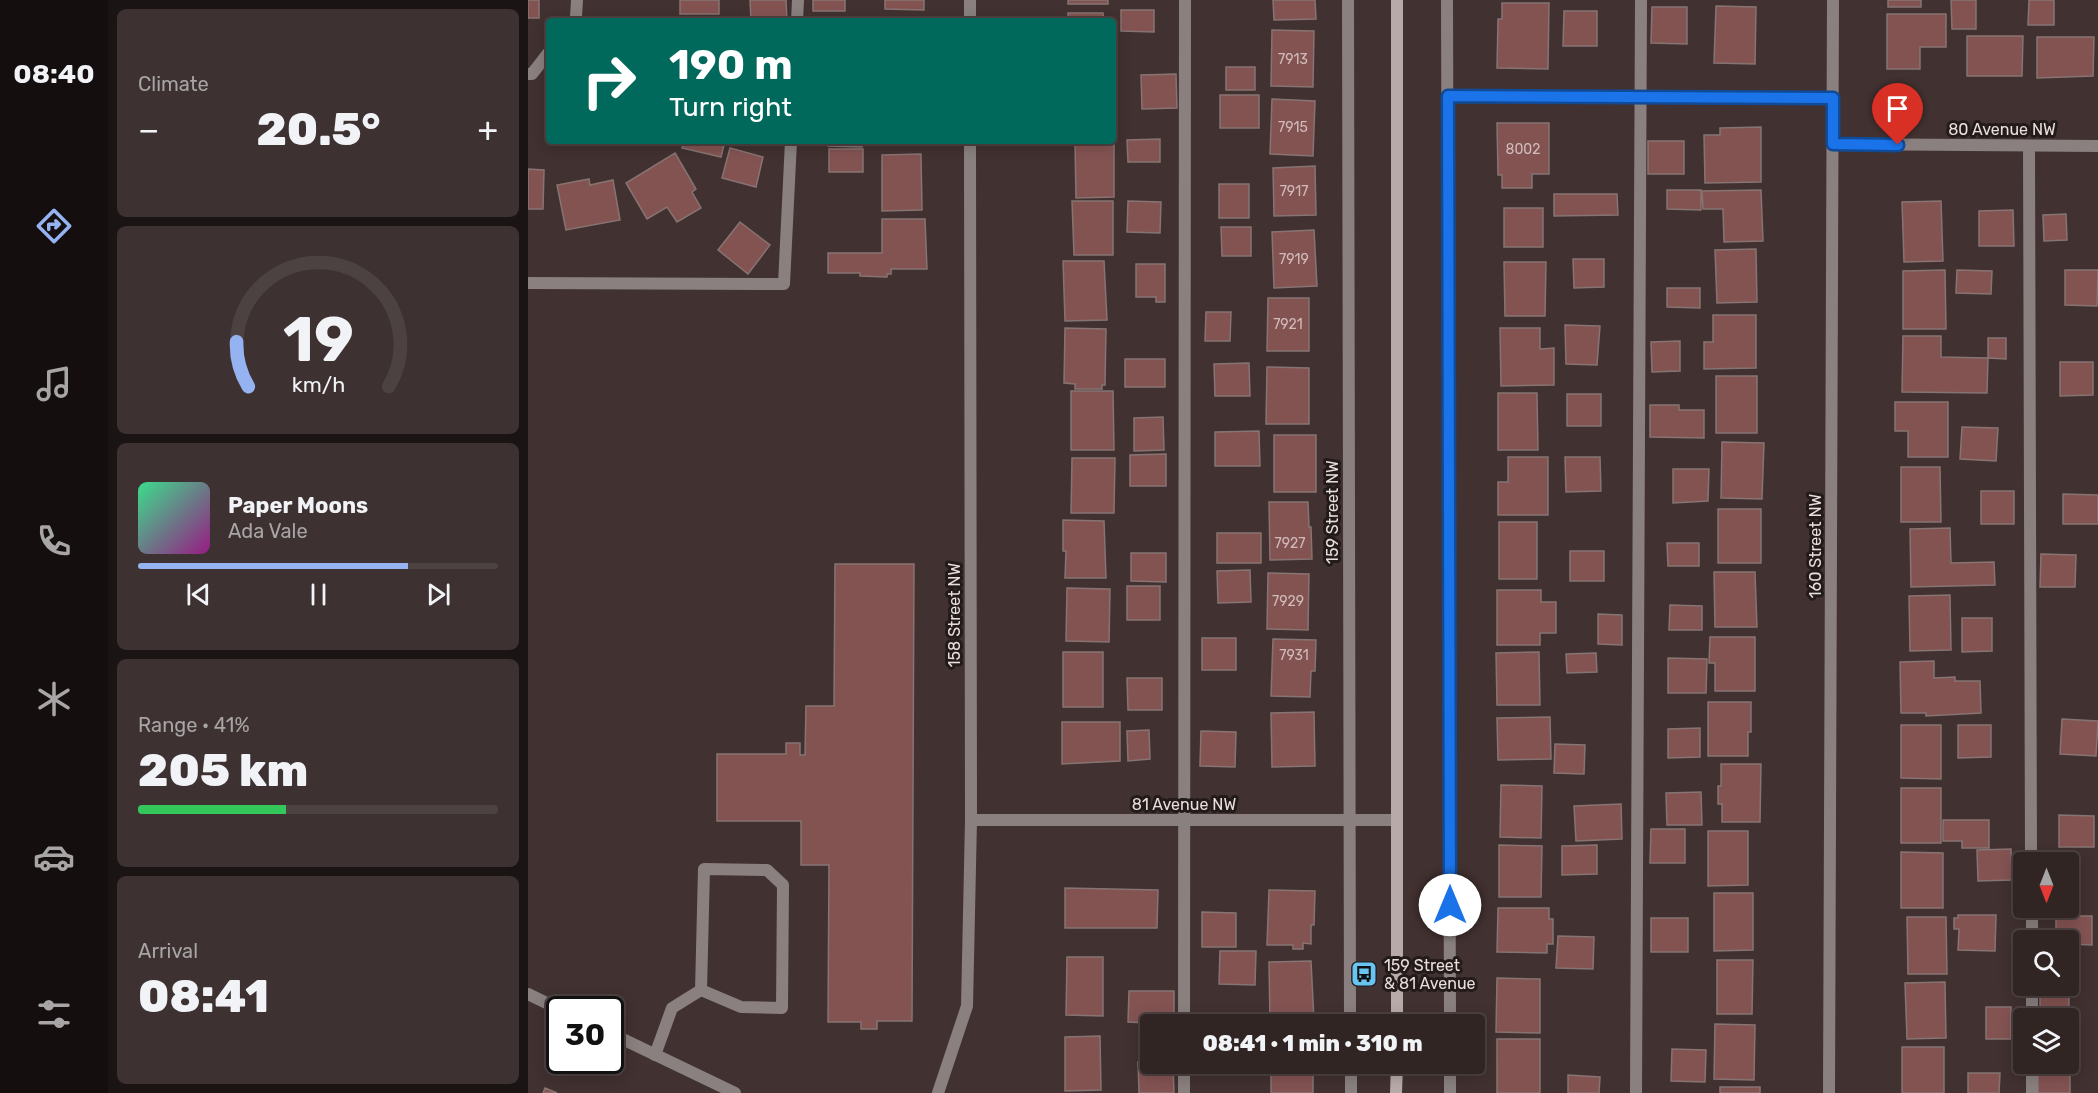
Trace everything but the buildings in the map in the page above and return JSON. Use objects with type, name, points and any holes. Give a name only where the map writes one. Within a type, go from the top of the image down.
[{"type":"main road","points":[[1396,1014],[1397,0]]},
{"type":"main road","points":[[1396,1074],[1396,1093]]},
{"type":"street","points":[[576,18],[577,0]]},
{"type":"street","points":[[797,18],[798,0]]},
{"type":"street","points":[[970,0],[970,18]]},
{"type":"street","points":[[1185,0],[1185,1014]]},
{"type":"street","name":"159 Street NW","points":[[1348,0],[1350,1014]]},
{"type":"street","points":[[1448,0],[1450,1014]]},
{"type":"street","points":[[1636,1093],[1641,0]]},
{"type":"street","name":"160 Street NW","points":[[1829,1093],[1833,0]]},
{"type":"street","points":[[530,74],[546,55]]},
{"type":"street","points":[[1448,96],[1833,98]]},
{"type":"street","points":[[528,283],[784,284],[791,144]]},
{"type":"street","name":"158 Street NW","points":[[940,1090],[967,1006],[971,820],[970,144]]},
{"type":"street","name":"80 Avenue NW","points":[[1833,144],[2098,146]]},
{"type":"street","points":[[2029,146],[2031,852]]},
{"type":"street","name":"81 Avenue NW","points":[[971,820],[1397,820]]},
{"type":"street","points":[[704,869],[767,870],[783,885],[782,1008],[741,1007],[701,990],[704,869]]},
{"type":"street","points":[[655,1055],[672,1008],[701,990]]},
{"type":"street","points":[[528,994],[546,1003]]},
{"type":"street","points":[[624,1040],[735,1093]]},
{"type":"street","points":[[1184,1074],[1184,1093]]},
{"type":"street","points":[[1351,1074],[1351,1093]]},
{"type":"street","points":[[1450,1074],[1450,1093]]},
{"type":"street","points":[[2032,1074],[2032,1093]]},
{"type":"place","name":"159 Street & 81 Avenue","points":[[1364,974]]},
{"type":"route","points":[[1450,905],[1448,96],[1833,98],[1833,144],[1898,145]]}]
